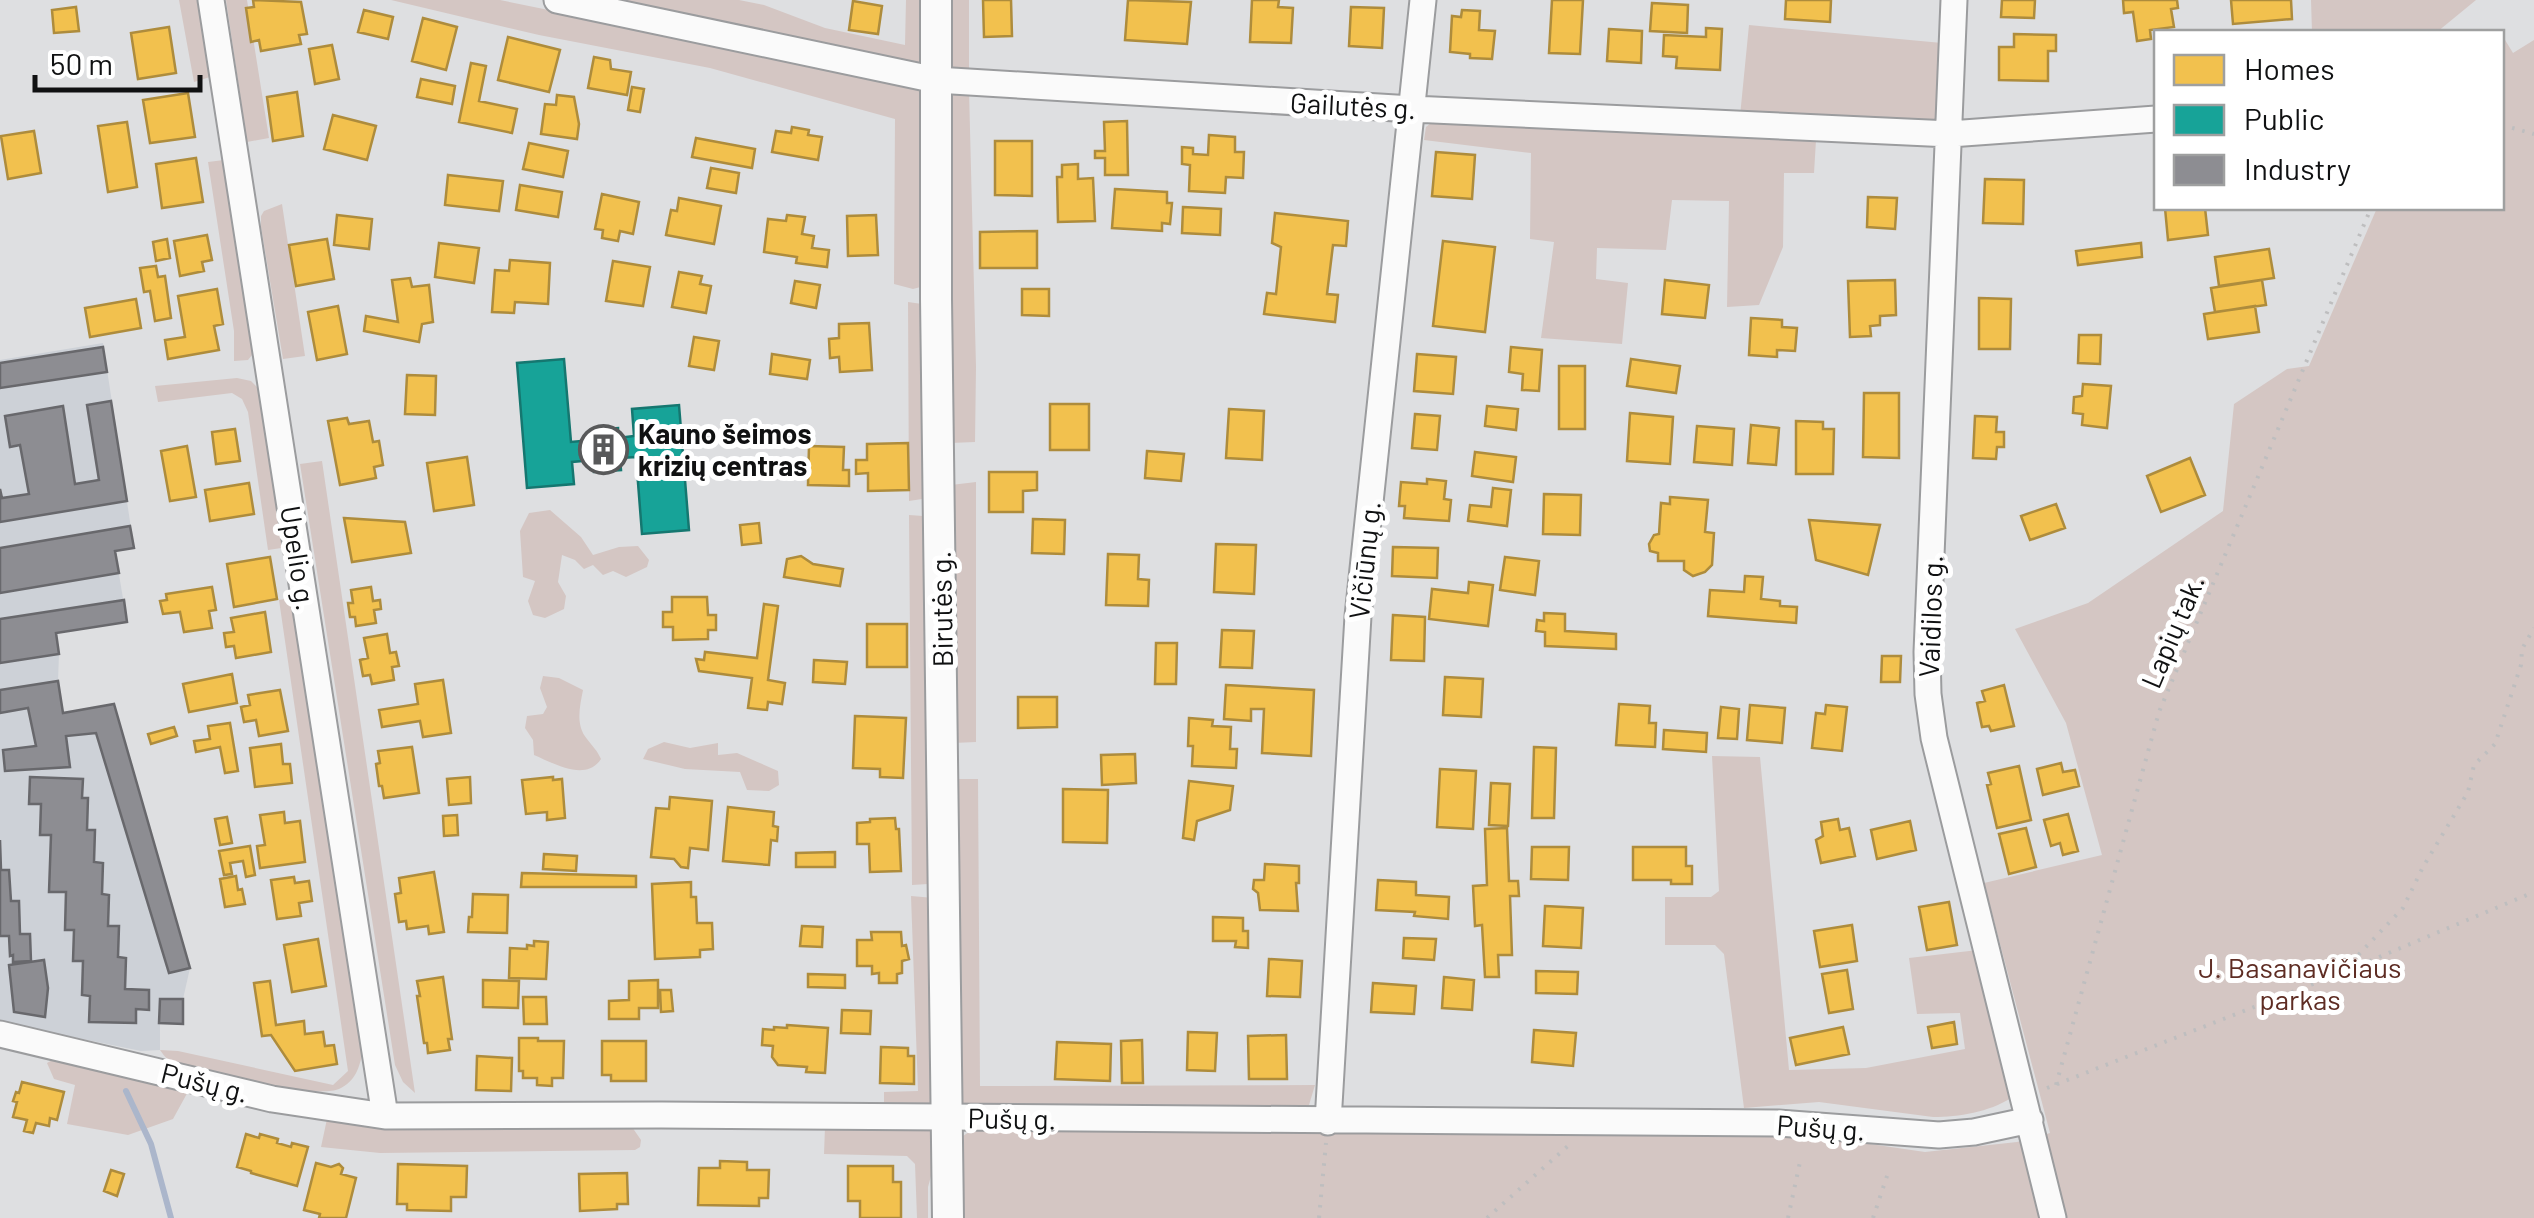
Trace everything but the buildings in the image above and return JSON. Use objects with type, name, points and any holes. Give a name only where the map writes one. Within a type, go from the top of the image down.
[{"type":"street","name":"Upelio g.","points":[[211,0],[385,1116]]},
{"type":"street","name":"Gailutės g.","points":[[557,0],[936,80],[1412,109],[1950,134],[2154,119]]},
{"type":"street","name":"Birutės g.","points":[[936,0],[948,1218]]},
{"type":"street","name":"Vičiūnų g.","points":[[1328,1122],[1356,634],[1423,0]]},
{"type":"street","name":"Vaidilos g.","points":[[1954,0],[1928,694],[1934,738],[2053,1218]]},
{"type":"street","name":"Pušų g.","points":[[0,1034],[272,1099],[385,1116],[1778,1123],[1940,1135],[1974,1132],[2027,1108]]},
{"type":"path","points":[[2504,126],[2534,134]]},
{"type":"path","name":"Lapių tak.","points":[[2056,1086],[2160,712],[2369,210]]},
{"type":"path","points":[[2341,973],[2403,908],[2423,866],[2468,792],[2474,765],[2495,744],[2512,696],[2522,649],[2534,628]]},
{"type":"path","points":[[2027,1108],[2056,1086],[2534,892]]},
{"type":"path","points":[[1318,1218],[1328,1122]]},
{"type":"path","points":[[1487,1218],[1597,1122]]},
{"type":"path","points":[[1788,1218],[1800,1162]]},
{"type":"path","points":[[1873,1218],[1888,1173]]},
{"type":"shaded area","points":[[103,343],[134,548],[115,551],[127,622],[56,633],[58,681],[64,713],[114,704],[190,968],[183,999],[183,1024],[160,1023],[160,1050],[141,1051],[0,1022],[0,360]]},
{"type":"green space","points":[[179,0],[197,0],[210,77],[194,82]]},
{"type":"green space","points":[[226,0],[247,0],[269,138],[247,142]]},
{"type":"green space","points":[[391,0],[500,0],[922,86],[928,285],[913,289],[894,284],[895,119],[710,68],[539,35]]},
{"type":"green space","points":[[606,0],[739,0],[825,28],[905,45],[906,0],[925,0],[926,59],[921,64],[897,61]]},
{"type":"green space","points":[[947,0],[969,0],[969,75],[949,71]]},
{"type":"green space","points":[[2311,0],[2476,0],[2439,30],[2312,30]]},
{"type":"green space","points":[[1749,25],[1942,43],[1939,124],[1740,116]]},
{"type":"green space","name":"J. Basanavičiaus parkas","points":[[2504,38],[2513,53],[2534,40],[2534,1218],[959,1218],[960,1138],[972,1130],[994,1127],[1781,1131],[1925,1152],[2017,1142],[2050,1133],[1984,883],[2102,855],[2066,723],[2015,629],[2088,603],[2223,511],[2234,404],[2287,369],[2309,366],[2376,210],[2504,210]]},
{"type":"green space","points":[[969,90],[975,442],[950,443],[950,94]]},
{"type":"green space","points":[[1431,123],[1816,140],[1814,173],[1784,173],[1783,247],[1759,305],[1727,307],[1729,201],[1672,200],[1666,250],[1597,248],[1596,279],[1628,283],[1622,344],[1541,338],[1554,242],[1530,239],[1531,153],[1424,140],[1426,127]]},
{"type":"green space","points":[[224,160],[256,350],[248,360],[234,361],[234,331],[208,162]]},
{"type":"green space","points":[[282,204],[305,356],[283,359],[261,227],[264,211]]},
{"type":"green space","points":[[908,302],[922,304],[930,492],[922,499],[909,501]]},
{"type":"green space","points":[[237,378],[251,381],[261,391],[288,547],[268,550],[248,412],[242,399],[232,393],[158,402],[155,386]]},
{"type":"green space","points":[[322,461],[415,1093],[403,1082],[395,1065],[300,464]]},
{"type":"green space","points":[[976,482],[976,742],[953,743],[951,485]]},
{"type":"green space","points":[[550,510],[581,537],[593,555],[638,546],[649,560],[647,567],[626,577],[613,571],[603,575],[593,565],[584,569],[562,555],[558,582],[566,596],[564,609],[545,618],[533,615],[528,601],[535,581],[523,577],[520,531],[529,513]]},
{"type":"green space","points":[[909,515],[923,516],[930,522],[934,881],[912,885]]},
{"type":"green space","points":[[296,597],[363,1051],[353,1078],[339,1089],[327,1091],[285,1088],[210,1074],[174,1064],[160,1050],[333,1085],[348,1071],[279,600]]},
{"type":"green space","points":[[543,676],[559,678],[583,690],[580,722],[583,734],[601,759],[595,766],[570,769],[534,755],[533,740],[525,728],[527,716],[543,714],[547,707],[540,688]]},
{"type":"green space","points":[[664,742],[690,748],[718,743],[718,755],[737,753],[778,771],[779,785],[769,791],[747,790],[740,772],[685,769],[643,759],[648,749]]},
{"type":"green space","points":[[1712,756],[1760,757],[1789,1070],[1866,1068],[1965,1049],[1960,1013],[1917,1014],[1909,958],[1978,950],[2011,1098],[1984,1110],[1943,1117],[1819,1102],[1744,1108],[1724,954],[1715,945],[1665,945],[1665,897],[1711,897],[1719,891]]},
{"type":"green space","points":[[953,779],[978,779],[980,1086],[1315,1085],[1309,1105],[1302,1110],[963,1106],[958,1102]]},
{"type":"green space","points":[[911,896],[934,898],[934,1102],[928,1106],[884,1108],[884,1092],[918,1091]]},
{"type":"green space","points":[[61,1055],[190,1088],[173,1119],[128,1135],[67,1124],[75,1085],[54,1079],[47,1063]]},
{"type":"green space","points":[[327,1119],[632,1127],[641,1140],[635,1150],[380,1153],[321,1147]]},
{"type":"green space","points":[[825,1127],[933,1131],[937,1154],[928,1187],[928,1218],[917,1218],[915,1164],[907,1156],[824,1154]]},
{"type":"waterway","points":[[126,1091],[151,1144],[171,1218]]},
{"type":"place","name":"Kauno šeimos krizių centras","points":[[603,449]]}]
